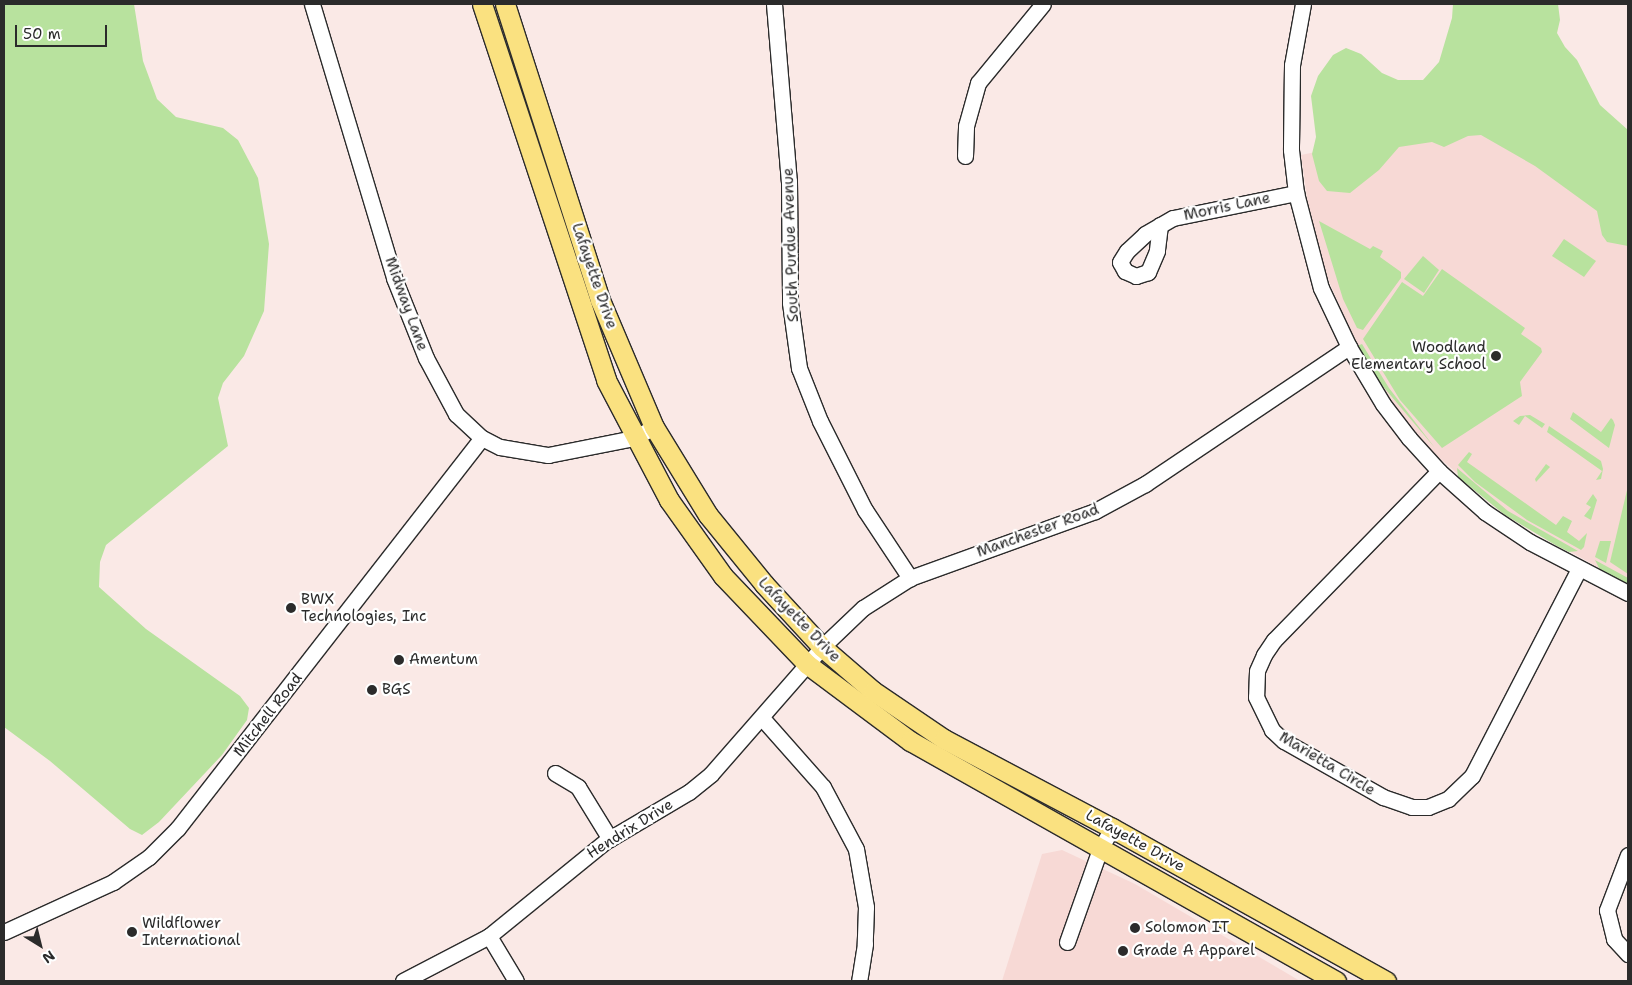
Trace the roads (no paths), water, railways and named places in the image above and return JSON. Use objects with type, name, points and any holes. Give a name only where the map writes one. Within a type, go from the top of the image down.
[{"type":"main road","name":"Lafayette Drive","points":[[482,4],[592,345],[634,438],[669,500],[723,576],[807,664],[910,741],[1336,981]]},
{"type":"main road","name":"Lafayette Drive","points":[[505,4],[600,300],[654,427],[692,490],[734,550],[822,647],[872,691],[944,739],[1112,828],[1386,981]]},
{"type":"street","name":"Midway Lane","points":[[312,4],[394,278],[426,358],[456,414],[482,438],[513,451],[548,455],[634,438],[654,427]]},
{"type":"street","name":"South Purdue Avenue","points":[[774,4],[789,181],[790,303],[799,368],[820,421],[865,510],[910,578]]},
{"type":"street","points":[[965,156],[966,126],[978,82],[1043,4]]},
{"type":"street","points":[[1303,4],[1292,65],[1291,150],[1296,193],[1321,288],[1349,347],[1383,404],[1439,471],[1485,512],[1530,542],[1579,569],[1628,592]]},
{"type":"street","name":"Morris Lane","points":[[1160,225],[1173,218],[1222,206],[1296,193]]},
{"type":"street","name":"Manchester Road","points":[[807,664],[863,608],[910,578],[1095,511],[1145,484],[1349,347]]},
{"type":"street","name":"Mitchell Road","points":[[4,932],[113,882],[149,857],[178,828],[482,438]]},
{"type":"street","name":"Marietta Circle","points":[[1439,471],[1274,640],[1264,655],[1257,671],[1256,697],[1272,730],[1284,741],[1383,797],[1412,806],[1428,807],[1448,799],[1472,776],[1579,569]]},
{"type":"street","name":"Hendrix Drive","points":[[403,981],[489,936],[557,878],[610,839],[689,792],[762,718],[807,664]]},
{"type":"street","points":[[762,718],[823,787],[856,849],[866,906],[866,944],[859,981]]},
{"type":"street","points":[[555,773],[578,787],[610,839]]},
{"type":"street","points":[[1067,942],[1100,849],[1112,828]]},
{"type":"street","points":[[1628,856],[1607,910],[1614,939],[1628,954]]},
{"type":"street","points":[[489,936],[516,981]]},
{"type":"place","name":"Woodland Elementary School","points":[[1496,356]]},
{"type":"place","name":"BWX Technologies, Inc","points":[[291,608]]},
{"type":"place","name":"Amentum","points":[[399,660]]},
{"type":"place","name":"BGS","points":[[372,690]]},
{"type":"place","name":"Solomon IT","points":[[1135,928]]},
{"type":"place","name":"Wildflower International","points":[[132,932]]},
{"type":"place","name":"Grade A Apparel","points":[[1123,951]]}]
